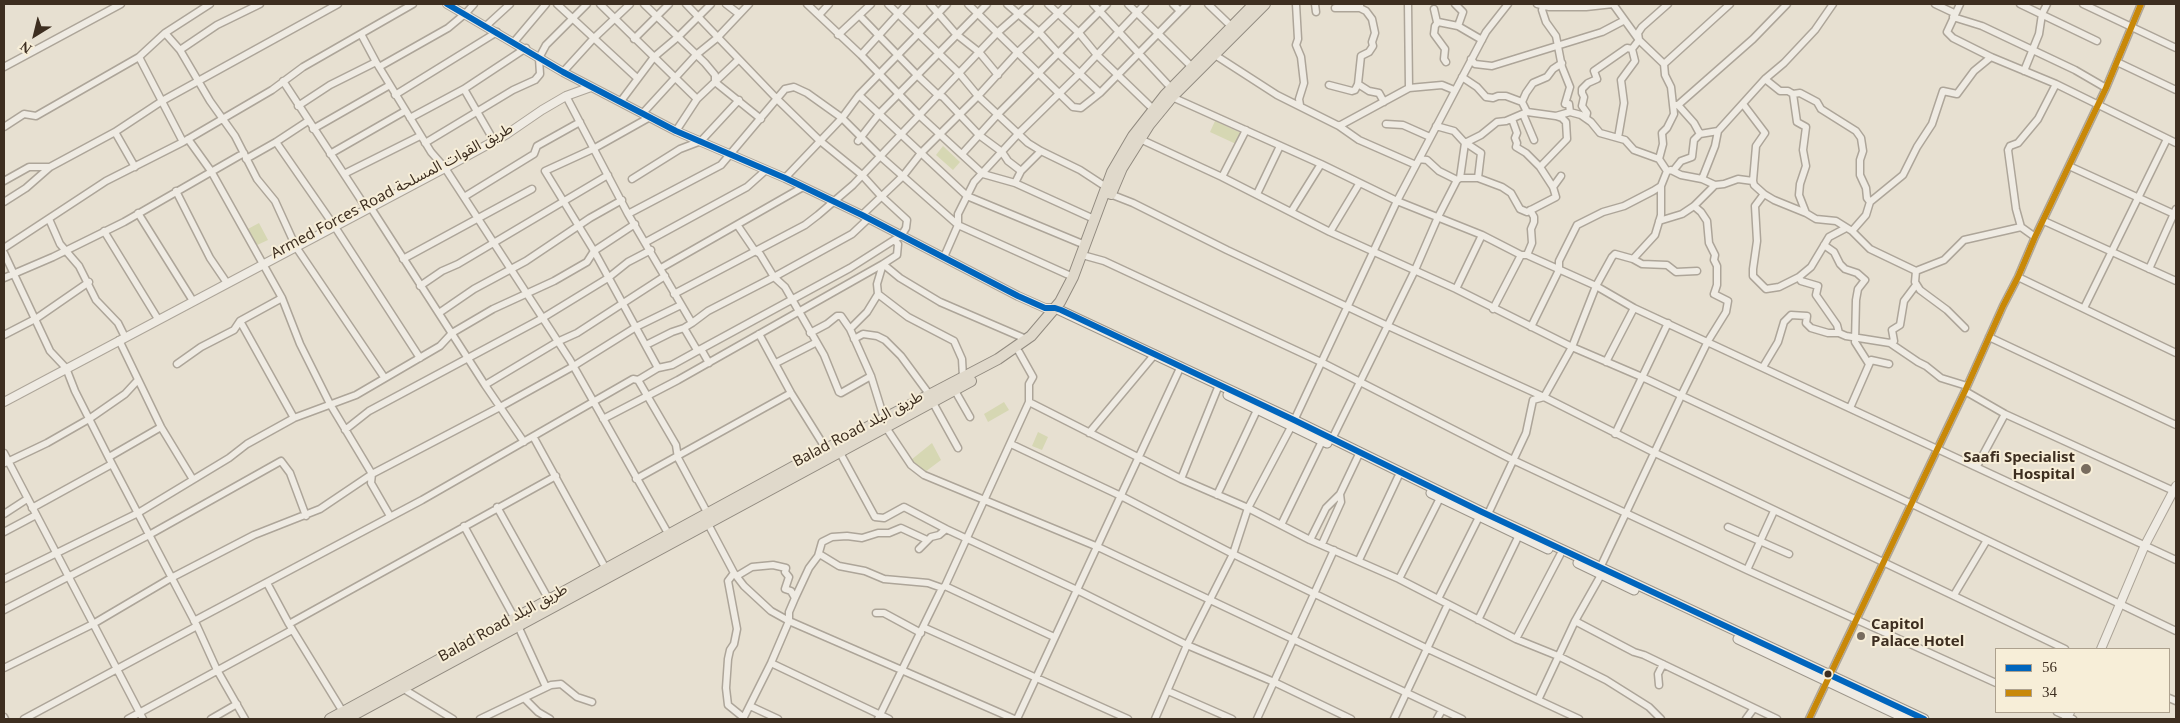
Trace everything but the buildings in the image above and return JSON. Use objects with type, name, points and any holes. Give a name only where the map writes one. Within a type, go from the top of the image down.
[{"type":"highway","name":"Balad Road طريق البلد","points":[[344,716],[708,518],[839,451],[885,422],[998,359],[1026,339],[1054,310],[1077,280],[1094,219],[1108,191],[1140,139],[1192,67],[1253,4]]},
{"type":"highway","name":"Balad Road طريق البلد","points":[[930,397],[954,389],[982,375],[1036,339],[1073,277],[1126,147],[1153,109],[1215,55],[1265,4]]},
{"type":"highway","name":"Balad Road طريق البلد","points":[[330,719],[344,716],[402,688],[606,569],[669,535],[708,518],[826,449],[885,422]]},
{"type":"main road","points":[[1054,310],[1326,438],[1440,498],[1483,515]]},
{"type":"main road","points":[[1358,455],[1829,678],[1924,719]]},
{"type":"main road","points":[[1520,533],[1560,555],[1601,571]]},
{"type":"main road","points":[[1829,678],[1907,719]]},
{"type":"street","points":[[4,67],[121,4]]},
{"type":"street","points":[[4,126],[24,114],[36,116],[139,57],[165,33],[210,4]]},
{"type":"street","points":[[180,50],[217,25],[260,4]]},
{"type":"street","points":[[4,202],[26,188],[50,167],[116,132],[162,101],[338,4]]},
{"type":"street","points":[[4,248],[106,181],[185,141],[272,90],[303,67],[414,4]]},
{"type":"street","points":[[447,4],[526,48],[563,72],[621,100],[676,131],[785,178],[866,217],[898,238],[944,257],[1018,296],[1054,310]]},
{"type":"street","points":[[298,106],[330,85],[378,65],[448,28],[466,14],[474,4]]},
{"type":"street","points":[[486,26],[510,4]]},
{"type":"street","points":[[514,42],[546,4]]},
{"type":"street","points":[[556,4],[637,78]]},
{"type":"street","points":[[425,143],[513,90],[535,80],[540,74],[539,58],[546,45],[587,4]]},
{"type":"street","points":[[600,4],[634,40],[697,99]]},
{"type":"street","points":[[563,72],[593,39],[630,4]]},
{"type":"street","points":[[644,4],[679,36],[715,74],[715,82]]},
{"type":"street","points":[[634,40],[669,4]]},
{"type":"street","points":[[638,380],[658,368],[672,365],[701,350],[792,300],[898,238],[906,228],[907,220],[862,175],[819,140],[778,100],[686,4]]},
{"type":"street","points":[[621,100],[654,57],[679,36],[711,4]]},
{"type":"street","points":[[726,4],[739,14]]},
{"type":"street","points":[[658,368],[594,251],[545,173],[546,170],[593,150],[647,115],[696,55],[717,38],[749,4]]},
{"type":"street","points":[[807,4],[861,55],[898,95],[983,174],[1015,183],[1094,219]]},
{"type":"street","points":[[819,15],[829,4]]},
{"type":"street","points":[[838,35],[871,4]]},
{"type":"street","points":[[888,4],[1018,134],[1041,151],[1080,170],[1108,191],[1226,250],[1544,397],[1614,434],[2063,648]]},
{"type":"street","points":[[861,55],[908,4]]},
{"type":"street","points":[[930,4],[956,34],[979,52],[998,75]]},
{"type":"street","points":[[785,178],[819,140],[842,118],[859,95],[947,4]]},
{"type":"street","points":[[968,4],[1073,108],[1081,108],[1100,93],[1187,4]]},
{"type":"street","points":[[860,140],[879,114],[987,4]]},
{"type":"street","points":[[1007,4],[1039,32],[1100,93]]},
{"type":"street","points":[[674,294],[805,225],[834,202],[997,33],[1030,4]]},
{"type":"street","points":[[1048,4],[1079,32],[1097,55],[1153,109]]},
{"type":"street","points":[[646,345],[684,328],[708,311],[852,234],[881,196],[903,176],[921,153],[978,96],[1017,53],[1068,4]]},
{"type":"street","points":[[1093,4],[1101,10],[1172,93],[1359,184],[1482,235],[1596,286],[1634,308],[2176,560]]},
{"type":"street","points":[[962,154],[998,114],[1107,4]]},
{"type":"street","points":[[1128,4],[1192,67]]},
{"type":"street","points":[[944,257],[958,226],[958,214],[974,182],[1018,134],[1079,74],[1145,4]]},
{"type":"street","points":[[1173,4],[1180,11]]},
{"type":"street","points":[[1208,4],[1232,27]]},
{"type":"street","points":[[1296,4],[1298,37],[1296,45],[1304,83],[1299,99],[1300,105]]},
{"type":"street","points":[[1315,4],[1316,12]]},
{"type":"street","points":[[1408,4],[1409,88]]},
{"type":"street","points":[[1455,4],[1463,12],[1458,26]]},
{"type":"street","points":[[1155,719],[1187,646],[1233,554],[1248,508],[1292,423],[1397,201],[1471,59],[1508,4]]},
{"type":"street","points":[[1570,112],[1569,104],[1565,104],[1570,87],[1556,36],[1546,22],[1540,5],[1586,8],[1613,4],[1639,40],[1664,64],[1665,75],[1675,105],[1674,114],[1667,128],[1662,132],[1663,144],[1659,159]]},
{"type":"street","points":[[1632,49],[1639,40],[1638,32],[1642,27],[1668,4]]},
{"type":"street","points":[[1664,64],[1730,4]]},
{"type":"street","points":[[1675,105],[1752,40],[1787,4]]},
{"type":"street","points":[[1702,179],[1706,164],[1715,146],[1718,131],[1765,79],[1784,63],[1815,30],[1833,4]]},
{"type":"street","points":[[1935,4],[1953,15],[1982,26],[2075,70],[2106,88]]},
{"type":"street","points":[[1960,4],[1953,15],[1947,32],[1948,35],[1991,57],[2056,84],[2176,143]]},
{"type":"street","points":[[2020,4],[2097,41]]},
{"type":"street","points":[[2024,71],[2047,4]]},
{"type":"street","points":[[2082,4],[2176,48]]},
{"type":"street","points":[[1809,719],[1882,562],[1938,449],[2018,277],[2035,236],[2044,221],[2106,88],[2141,4]]},
{"type":"street","points":[[1329,85],[1352,91],[1355,90],[1358,84],[1361,56],[1373,46],[1372,42],[1375,33],[1372,19],[1360,6],[1335,8]]},
{"type":"street","points":[[1434,9],[1437,22],[1434,34],[1445,49],[1444,59],[1446,62]]},
{"type":"street","points":[[859,15],[917,75],[1021,171]]},
{"type":"street","points":[[1471,59],[1475,64],[1492,66],[1517,57],[1536,54],[1558,45],[1602,32],[1624,21]]},
{"type":"street","points":[[1437,22],[1458,26],[1482,40]]},
{"type":"street","points":[[395,95],[497,32]]},
{"type":"street","points":[[165,33],[180,50],[235,136],[257,179],[275,201],[296,247],[384,377]]},
{"type":"street","points":[[362,34],[420,136],[436,160],[445,168],[557,342],[669,535]]},
{"type":"street","points":[[410,118],[464,89],[526,48]]},
{"type":"street","points":[[1586,118],[1588,113],[1582,106],[1584,98],[1582,89],[1597,79],[1594,71],[1627,48],[1632,49]]},
{"type":"street","points":[[1618,138],[1624,102],[1621,80],[1635,61],[1632,49]]},
{"type":"street","points":[[1215,55],[1277,95],[1339,126],[1372,147],[1417,162],[1427,160],[1439,171],[1458,179],[1478,178],[1502,187],[1511,193],[1520,209],[1527,212],[1556,197],[1553,187],[1540,167],[1526,153],[1516,147],[1515,138],[1517,133],[1512,119]]},
{"type":"street","points":[[139,57],[185,141],[211,171],[282,298],[300,344],[330,404],[372,474],[371,483],[390,516]]},
{"type":"street","points":[[1764,194],[1755,206],[1757,241],[1753,259],[1753,276],[1763,287],[1770,289],[1799,277],[1811,268],[1831,236],[1849,230],[1866,215],[1870,202],[1903,175],[1913,153],[1932,124],[1942,91],[1957,94],[1974,71],[1991,57]]},
{"type":"street","points":[[676,131],[697,99],[738,60]]},
{"type":"street","points":[[2117,62],[2176,90]]},
{"type":"street","points":[[1534,140],[1522,102],[1533,83],[1547,77],[1553,69],[1562,63]]},
{"type":"street","points":[[1462,78],[1474,84],[1486,97],[1506,96],[1522,102]]},
{"type":"street","points":[[1765,79],[1780,91],[1788,91],[1793,94],[1800,93],[1817,102],[1824,111],[1856,131],[1861,138],[1863,151],[1859,172],[1870,202]]},
{"type":"street","points":[[283,81],[363,203],[371,208],[485,386],[524,442]]},
{"type":"street","points":[[715,82],[761,119]]},
{"type":"street","points":[[1358,84],[1369,91],[1379,93],[1384,102]]},
{"type":"street","points":[[2035,236],[2021,227],[2016,209],[2008,150],[2010,146],[2018,143],[2038,119],[2056,84]]},
{"type":"street","points":[[313,129],[390,85]]},
{"type":"street","points":[[1339,126],[1409,88],[1442,85],[1454,90]]},
{"type":"street","name":"Armed Forces Road طريق القوات المسلحة","points":[[4,402],[227,282],[371,208],[494,140],[566,96],[591,86]]},
{"type":"street","points":[[628,214],[721,165],[786,89],[794,87],[807,93],[842,118],[860,140],[958,226],[1073,277]]},
{"type":"street","points":[[464,89],[494,140]]},
{"type":"street","points":[[1793,94],[1797,122],[1806,127],[1803,150],[1806,166],[1800,184],[1799,195],[1806,213]]},
{"type":"street","points":[[859,95],[967,196],[1321,362],[1514,460],[1628,512],[1747,570],[1995,683]]},
{"type":"street","points":[[566,96],[628,214],[651,250],[692,323]]},
{"type":"street","points":[[632,179],[680,149],[701,141],[739,100]]},
{"type":"street","points":[[1743,104],[1765,132],[1756,146],[1753,181],[1764,194],[1816,219],[1836,221],[1870,249],[1916,271],[1944,260],[1964,240],[2021,227]]},
{"type":"street","points":[[1675,105],[1694,124],[1700,134]]},
{"type":"street","points":[[330,154],[405,111]]},
{"type":"street","points":[[1556,116],[1570,112],[1586,118],[1600,133],[1624,140],[1634,150],[1659,159],[1670,171],[1715,184],[1724,184],[1738,179],[1753,181]]},
{"type":"street","points":[[1281,525],[1326,438],[1360,382],[1415,270],[1438,217],[1458,179],[1465,143],[1497,122],[1512,119],[1525,113],[1562,118],[1566,122],[1567,139],[1540,167]]},
{"type":"street","points":[[4,278],[13,272],[66,250],[104,231],[211,171],[276,142],[308,121]]},
{"type":"street","points":[[464,197],[534,154],[537,146],[580,122]]},
{"type":"street","points":[[1386,124],[1403,125],[1430,137]]},
{"type":"street","points":[[1436,126],[1454,131],[1465,143],[1481,152],[1478,178]]},
{"type":"street","points":[[1222,177],[1246,130]]},
{"type":"street","points":[[1633,259],[1656,235],[1660,221],[1661,186],[1670,171],[1681,161],[1692,157],[1694,140],[1700,134],[1718,131]]},
{"type":"street","points":[[116,132],[135,167]]},
{"type":"street","points":[[344,174],[420,136]]},
{"type":"street","points":[[1140,139],[1257,194],[1374,253],[1456,288],[1493,309],[1572,347],[1642,377],[2176,631]]},
{"type":"street","points":[[2084,308],[2167,139]]},
{"type":"street","points":[[276,142],[335,226],[420,358]]},
{"type":"street","points":[[1257,194],[1280,146]]},
{"type":"street","points":[[1015,183],[1021,171],[1041,151]]},
{"type":"street","points":[[1291,212],[1321,164]]},
{"type":"street","points":[[2069,166],[2175,211],[2149,270]]},
{"type":"street","points":[[4,181],[29,167],[50,167]]},
{"type":"street","points":[[646,242],[747,187],[766,170]]},
{"type":"street","points":[[420,286],[442,271],[608,175]]},
{"type":"street","points":[[1553,187],[1561,176]]},
{"type":"street","points":[[1330,232],[1359,184]]},
{"type":"street","points":[[1660,221],[1679,216],[1694,206],[1715,184]]},
{"type":"street","points":[[1531,327],[1560,270],[1559,261],[1577,225],[1603,212],[1624,206],[1661,186]]},
{"type":"street","points":[[661,268],[738,226],[803,187]]},
{"type":"street","points":[[403,259],[532,189]]},
{"type":"street","points":[[176,191],[210,258],[227,282]]},
{"type":"street","points":[[439,313],[474,289],[526,261],[578,226],[622,200]]},
{"type":"street","points":[[1538,700],[1601,571],[1681,396],[1708,341],[1726,312],[1728,301],[1714,294],[1716,285],[1715,255],[1709,243],[1705,217],[1694,206]]},
{"type":"street","points":[[1493,309],[1532,243],[1531,229],[1534,217],[1530,210]]},
{"type":"street","points":[[138,213],[193,301]]},
{"type":"street","points":[[49,219],[60,244],[89,282],[96,300],[118,323],[137,381],[161,428],[192,478]]},
{"type":"street","points":[[2044,221],[2176,281]]},
{"type":"street","points":[[4,579],[138,513],[192,478],[229,458],[247,444],[294,418],[356,394],[420,358],[440,346],[452,333],[587,262],[594,251],[635,224]]},
{"type":"street","points":[[738,226],[792,300],[815,343],[824,355],[839,392],[841,393],[871,376]]},
{"type":"street","points":[[104,231],[158,319]]},
{"type":"street","points":[[1456,288],[1482,235]]},
{"type":"street","points":[[603,419],[709,363],[883,264],[896,255],[898,238]]},
{"type":"street","points":[[1824,245],[1834,252],[1845,269],[1857,273],[1865,280],[1858,289],[1855,307],[1855,342],[1869,364]]},
{"type":"street","points":[[345,430],[369,411],[542,319],[608,278],[628,262],[651,250]]},
{"type":"street","points":[[4,253],[37,318],[50,350],[66,368],[74,391],[196,623],[217,670],[245,719]]},
{"type":"street","points":[[1438,599],[1514,460],[1526,433],[1533,400],[1544,397],[1572,347],[1596,286],[1613,255],[1633,259],[1642,264],[1667,265],[1676,272],[1697,272]]},
{"type":"street","points":[[850,328],[867,312],[878,294],[877,284],[883,264]]},
{"type":"street","points":[[883,264],[900,278],[940,302],[1026,339]]},
{"type":"street","points":[[1890,343],[1894,341],[1892,330],[1900,325],[1904,301],[1916,285],[1916,271]]},
{"type":"street","points":[[485,386],[577,332],[665,276]]},
{"type":"street","points":[[1799,277],[1802,282],[1818,286],[1817,298],[1831,315],[1839,333]]},
{"type":"street","points":[[2018,277],[2176,353]]},
{"type":"street","points":[[4,335],[37,318],[89,282]]},
{"type":"street","points":[[1916,285],[1947,310],[1965,328]]},
{"type":"street","points":[[878,294],[908,317],[954,341],[962,358],[963,377]]},
{"type":"street","points":[[177,364],[201,347],[229,334],[240,321],[282,298]]},
{"type":"street","points":[[4,668],[93,624],[171,578],[254,535],[320,509],[372,474],[500,407],[572,367],[636,327],[681,305]]},
{"type":"street","points":[[1606,362],[1634,308]]},
{"type":"street","points":[[1763,367],[1778,342],[1784,322],[1791,315],[1807,316],[1806,323],[1811,328],[1828,333],[1839,333],[1856,338],[1890,343],[1941,378],[1966,389],[2005,414],[2175,489],[2145,545],[2101,648]]},
{"type":"street","points":[[810,333],[837,316],[841,316],[850,328],[871,376],[885,422],[911,465],[944,485],[1098,547],[1462,719]]},
{"type":"street","points":[[240,321],[294,418]]},
{"type":"street","points":[[1614,434],[1668,323]]},
{"type":"street","points":[[684,328],[697,350],[701,350],[709,363]]},
{"type":"street","points":[[759,334],[791,393],[826,449]]},
{"type":"street","points":[[854,339],[863,334],[877,336],[885,340],[901,356],[930,397],[958,448]]},
{"type":"street","points":[[1989,337],[2176,425]]},
{"type":"street","points":[[776,363],[815,343]]},
{"type":"street","points":[[879,717],[967,538],[1029,402],[1029,384],[1033,377],[1019,352]]},
{"type":"street","points":[[1089,432],[1153,356]]},
{"type":"street","points":[[1850,408],[1872,360],[1889,364]]},
{"type":"street","points":[[24,719],[117,670],[267,583],[347,542],[390,516],[534,438],[633,378],[638,380],[676,445],[678,458],[736,574],[744,586],[770,611],[1015,719],[1098,547],[1179,369]]},
{"type":"street","points":[[6,463],[47,444],[89,419],[125,394],[137,381]]},
{"type":"street","points":[[1181,479],[1218,387]]},
{"type":"street","points":[[954,389],[970,416]]},
{"type":"street","points":[[636,480],[791,393]]},
{"type":"street","points":[[1029,402],[1137,458],[1248,508],[1310,540],[1359,560],[1516,639],[1558,656],[1606,680],[1639,700],[1661,719]]},
{"type":"street","points":[[1217,494],[1258,407]]},
{"type":"street","points":[[1977,466],[2005,414]]},
{"type":"street","points":[[32,508],[161,428]]},
{"type":"street","points":[[534,438],[606,569]]},
{"type":"street","points":[[1011,444],[1121,496],[1233,554],[1428,649],[1579,719]]},
{"type":"street","points":[[839,451],[875,517],[884,518],[904,507],[946,529],[1077,590],[1187,646],[1274,682],[1351,719]]},
{"type":"street","points":[[4,453],[6,463],[32,508],[143,719]]},
{"type":"street","points":[[1310,540],[1326,508],[1340,494],[1358,455]]},
{"type":"street","points":[[4,610],[149,535],[281,461],[290,473],[306,516]]},
{"type":"street","points":[[128,719],[217,670],[497,507],[556,476]]},
{"type":"street","points":[[1359,560],[1398,477]]},
{"type":"street","points":[[1322,544],[1341,502],[1340,494]]},
{"type":"street","points":[[1399,579],[1440,498]]},
{"type":"street","points":[[4,514],[27,499]]},
{"type":"street","points":[[497,507],[550,600]]},
{"type":"street","points":[[1747,570],[1774,510]]},
{"type":"street","points":[[4,532],[36,516]]},
{"type":"street","points":[[464,526],[516,622],[546,687]]},
{"type":"street","points":[[1728,527],[1789,554]]},
{"type":"street","points":[[795,598],[791,591],[785,589],[789,576],[785,572],[786,568],[773,565],[752,567],[736,574],[728,581],[737,628],[734,644],[728,659],[726,688],[728,705],[744,719],[772,663],[789,621],[789,612],[809,568],[818,556],[822,542],[834,536],[862,538],[878,533],[889,533],[901,528],[927,540]]},
{"type":"street","points":[[918,549],[927,540],[941,534],[946,529]]},
{"type":"street","points":[[1478,620],[1520,533]]},
{"type":"street","points":[[1954,595],[1987,540]]},
{"type":"street","points":[[1257,719],[1334,550]]},
{"type":"street","points":[[1516,639],[1560,555]]},
{"type":"street","points":[[818,556],[839,566],[865,571],[884,579],[928,583],[943,587],[1054,637]]},
{"type":"street","points":[[267,583],[290,627],[344,716]]},
{"type":"street","points":[[1394,719],[1448,604]]},
{"type":"street","points":[[876,613],[884,613],[1036,677],[1128,719]]},
{"type":"street","points":[[1575,621],[1634,652],[1663,664],[1775,719]]},
{"type":"street","points":[[772,663],[879,717],[889,719]]},
{"type":"street","points":[[1659,685],[1658,674],[1663,664]]},
{"type":"street","points":[[480,719],[506,705],[525,699],[546,687],[561,684],[577,697],[592,702]]},
{"type":"street","points":[[402,688],[453,719]]},
{"type":"street","points":[[1168,691],[1232,719]]},
{"type":"street","points":[[525,699],[538,712],[550,719]]},
{"type":"street","points":[[211,719],[237,704]]},
{"type":"street","points":[[750,706],[778,719]]},
{"type":"street","points":[[1746,719],[1754,708]]},
{"type":"street","points":[[1437,719],[1442,710]]},
{"type":"green space","points":[[1215,121],[1241,133],[1236,144],[1210,132]]},
{"type":"green space","points":[[943,146],[960,162],[953,170],[936,155]]},
{"type":"green space","points":[[259,223],[268,240],[255,246],[246,230]]},
{"type":"green space","points":[[1004,402],[1009,410],[988,422],[984,414]]},
{"type":"green space","points":[[1038,432],[1048,437],[1042,450],[1032,446]]},
{"type":"green space","points":[[932,443],[941,460],[925,472],[911,460]]},
{"type":"transit line","name":"56","points":[[447,4],[563,72],[676,131],[785,178],[862,215],[1018,296],[1045,308],[1061,310],[1294,420],[1482,512],[1924,719]]},
{"type":"transit line","name":"34","points":[[1809,719],[2106,88],[2141,4]]},
{"type":"place","name":"Saafi Specialist Hospital","points":[[2086,469]]},
{"type":"place","name":"Capitol Palace Hotel","points":[[1861,636]]}]
